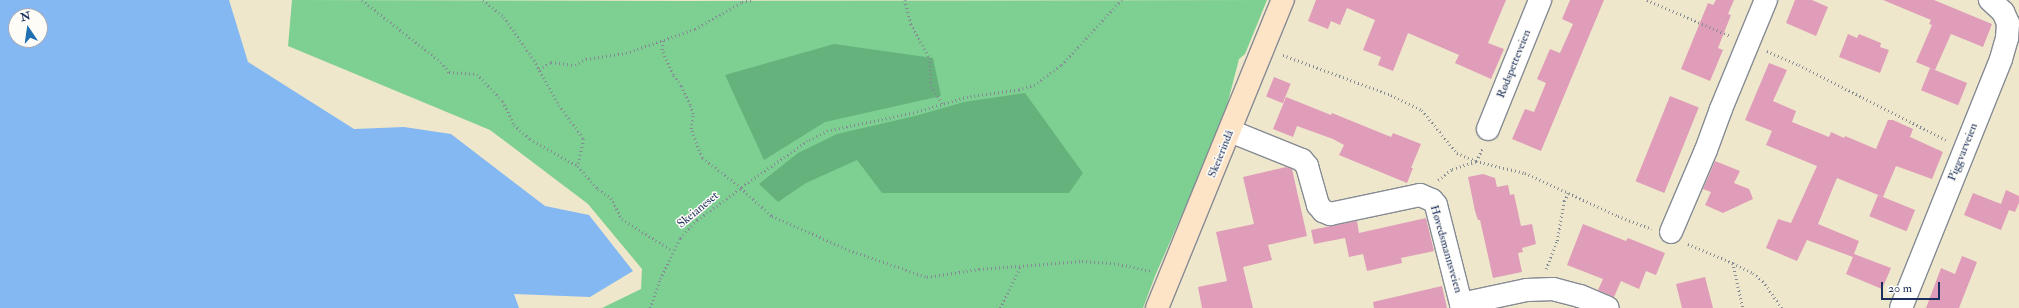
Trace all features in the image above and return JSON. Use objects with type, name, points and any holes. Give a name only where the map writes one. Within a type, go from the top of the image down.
[{"type":"street","name":"Skeierindå","points":[[1157,308],[1283,0]]},
{"type":"street","name":"Rødspetteveien","points":[[1488,129],[1540,0]]},
{"type":"street","points":[[1671,235],[1706,150],[1747,43],[1766,0]]},
{"type":"street","name":"Piggvarveien","points":[[1901,308],[2001,59],[2007,38],[2008,23],[2006,16],[1999,6],[1990,0]]},
{"type":"street","name":"Høvedsmannsveien","points":[[1230,131],[1302,160],[1307,166],[1318,205],[1323,211],[1330,214],[1412,197],[1428,197],[1436,205],[1462,306],[1537,288],[1553,289],[1565,292],[1608,308]]},
{"type":"path","points":[[362,0],[441,62],[449,72],[477,74],[503,100],[514,125],[530,139],[578,166],[598,189],[611,198],[622,219],[673,251]]},
{"type":"path","points":[[483,0],[504,17],[539,69],[559,106],[584,139],[578,166]]},
{"type":"path","points":[[539,69],[551,62],[576,65],[586,59],[626,53],[694,29],[742,2],[752,0]]},
{"type":"path","points":[[905,0],[911,24],[930,58],[931,86],[942,104]]},
{"type":"path","name":"Skeianeset","points":[[650,308],[673,251],[680,238],[697,220],[808,141],[828,131],[914,113],[968,97],[1027,89],[1061,66],[1122,0]]},
{"type":"path","points":[[1647,0],[1799,65],[1964,148]]},
{"type":"path","points":[[663,39],[662,50],[691,109],[691,129],[702,158],[741,188],[772,216],[849,250],[928,277],[1020,265],[1082,261],[1114,263],[1171,276]]},
{"type":"path","points":[[1263,49],[1391,95],[1422,110],[1457,152],[1476,161],[1525,173],[1618,216],[1671,235],[1733,263],[1753,273],[1763,281],[1782,308]]},
{"type":"path","points":[[1428,197],[1435,183],[1442,176],[1464,164],[1476,161],[1485,143],[1488,129]]},
{"type":"path","points":[[1537,288],[1545,274],[1558,241],[1564,201],[1568,193]]},
{"type":"path","points":[[1733,263],[1743,308]]},
{"type":"path","points":[[1000,308],[1020,265]]},
{"type":"green space","points":[[292,0],[1267,0],[1245,54],[1239,59],[1223,121],[1155,276],[1143,308],[602,308],[641,289],[642,269],[588,204],[490,130],[288,46]]},
{"type":"green space","points":[[834,44],[933,58],[941,96],[825,122],[764,160],[725,75]]},
{"type":"green space","points":[[1025,93],[1083,173],[1069,193],[882,193],[857,160],[806,183],[778,202],[759,184],[798,153],[837,134],[915,116],[964,102]]},
{"type":"water","points":[[0,0],[229,0],[248,62],[354,129],[404,127],[451,134],[545,206],[589,215],[633,271],[590,297],[514,294],[519,308],[0,308]]},
{"type":"building","points":[[1316,0],[1506,0],[1488,43],[1504,49],[1491,79],[1455,63],[1459,55],[1408,33],[1393,71],[1378,65],[1381,57],[1363,50],[1375,20],[1347,8],[1340,25],[1331,21],[1328,29],[1308,21]]},
{"type":"building","points":[[1570,0],[1604,0],[1541,151],[1512,139],[1525,109],[1534,112],[1546,83],[1537,79],[1550,49],[1560,53],[1573,24],[1562,19]]},
{"type":"building","points":[[1716,0],[1734,0],[1728,14],[1731,15],[1718,48],[1723,50],[1710,81],[1681,69],[1708,3],[1713,5]]},
{"type":"building","points":[[1795,0],[1812,0],[1828,7],[1816,36],[1786,23]]},
{"type":"building","points":[[1883,0],[1934,0],[1992,24],[1983,47],[1951,34],[1935,70],[1916,62],[1932,25],[1929,24],[1931,20]]},
{"type":"building","points":[[1848,34],[1857,38],[1859,34],[1881,43],[1880,47],[1889,50],[1880,73],[1839,57]]},
{"type":"building","points":[[1769,63],[1787,70],[1773,101],[1796,111],[1792,122],[1829,137],[1831,132],[1844,138],[1845,136],[1876,149],[1888,120],[1893,120],[1913,129],[1910,137],[1943,152],[1932,179],[1896,166],[1883,197],[1837,178],[1818,224],[1859,241],[1854,254],[1891,268],[1882,289],[1846,274],[1853,257],[1807,240],[1797,261],[1766,248],[1778,219],[1791,223],[1817,166],[1766,145],[1772,131],[1745,120]]},
{"type":"building","points":[[1930,68],[1967,83],[1958,105],[1921,90]]},
{"type":"building","points":[[1274,77],[1291,84],[1283,103],[1266,96]]},
{"type":"building","points":[[1670,96],[1699,108],[1664,193],[1636,181]]},
{"type":"building","points":[[1286,97],[1331,115],[1332,113],[1391,137],[1393,133],[1421,144],[1411,168],[1413,168],[1407,183],[1339,155],[1344,145],[1333,139],[1297,126],[1293,137],[1273,129]]},
{"type":"building","points":[[1715,161],[1740,171],[1734,183],[1749,189],[1753,199],[1723,213],[1705,205],[1711,192],[1703,189]]},
{"type":"building","points":[[1286,167],[1292,169],[1307,236],[1268,245],[1272,260],[1243,267],[1253,308],[1202,308],[1198,287],[1227,281],[1216,232],[1254,224],[1243,177]]},
{"type":"building","points":[[1483,174],[1495,178],[1497,187],[1508,185],[1510,195],[1514,194],[1521,226],[1532,224],[1536,244],[1522,248],[1523,252],[1518,253],[1522,272],[1493,278],[1480,220],[1478,220],[1475,211],[1468,177]]},
{"type":"building","points":[[2006,190],[2019,196],[2019,203],[2015,212],[2009,210],[2001,230],[1964,215],[1973,193],[2001,204]]},
{"type":"building","points":[[1878,195],[1915,210],[1906,231],[1869,216]]},
{"type":"building","points":[[1426,218],[1434,251],[1401,258],[1402,263],[1367,271],[1363,254],[1349,257],[1345,238],[1314,244],[1311,230],[1357,221],[1359,233]]},
{"type":"building","points":[[1583,224],[1626,241],[1628,238],[1665,253],[1656,275],[1646,271],[1639,289],[1621,281],[1614,297],[1598,290],[1603,279],[1567,265]]},
{"type":"building","points":[[1962,256],[1977,262],[1959,308],[1926,308],[1941,268],[1955,274]]},
{"type":"building","points":[[1705,277],[1713,308],[1682,308],[1676,284]]},
{"type":"building","points":[[1442,286],[1447,308],[1374,308],[1373,302]]}]
